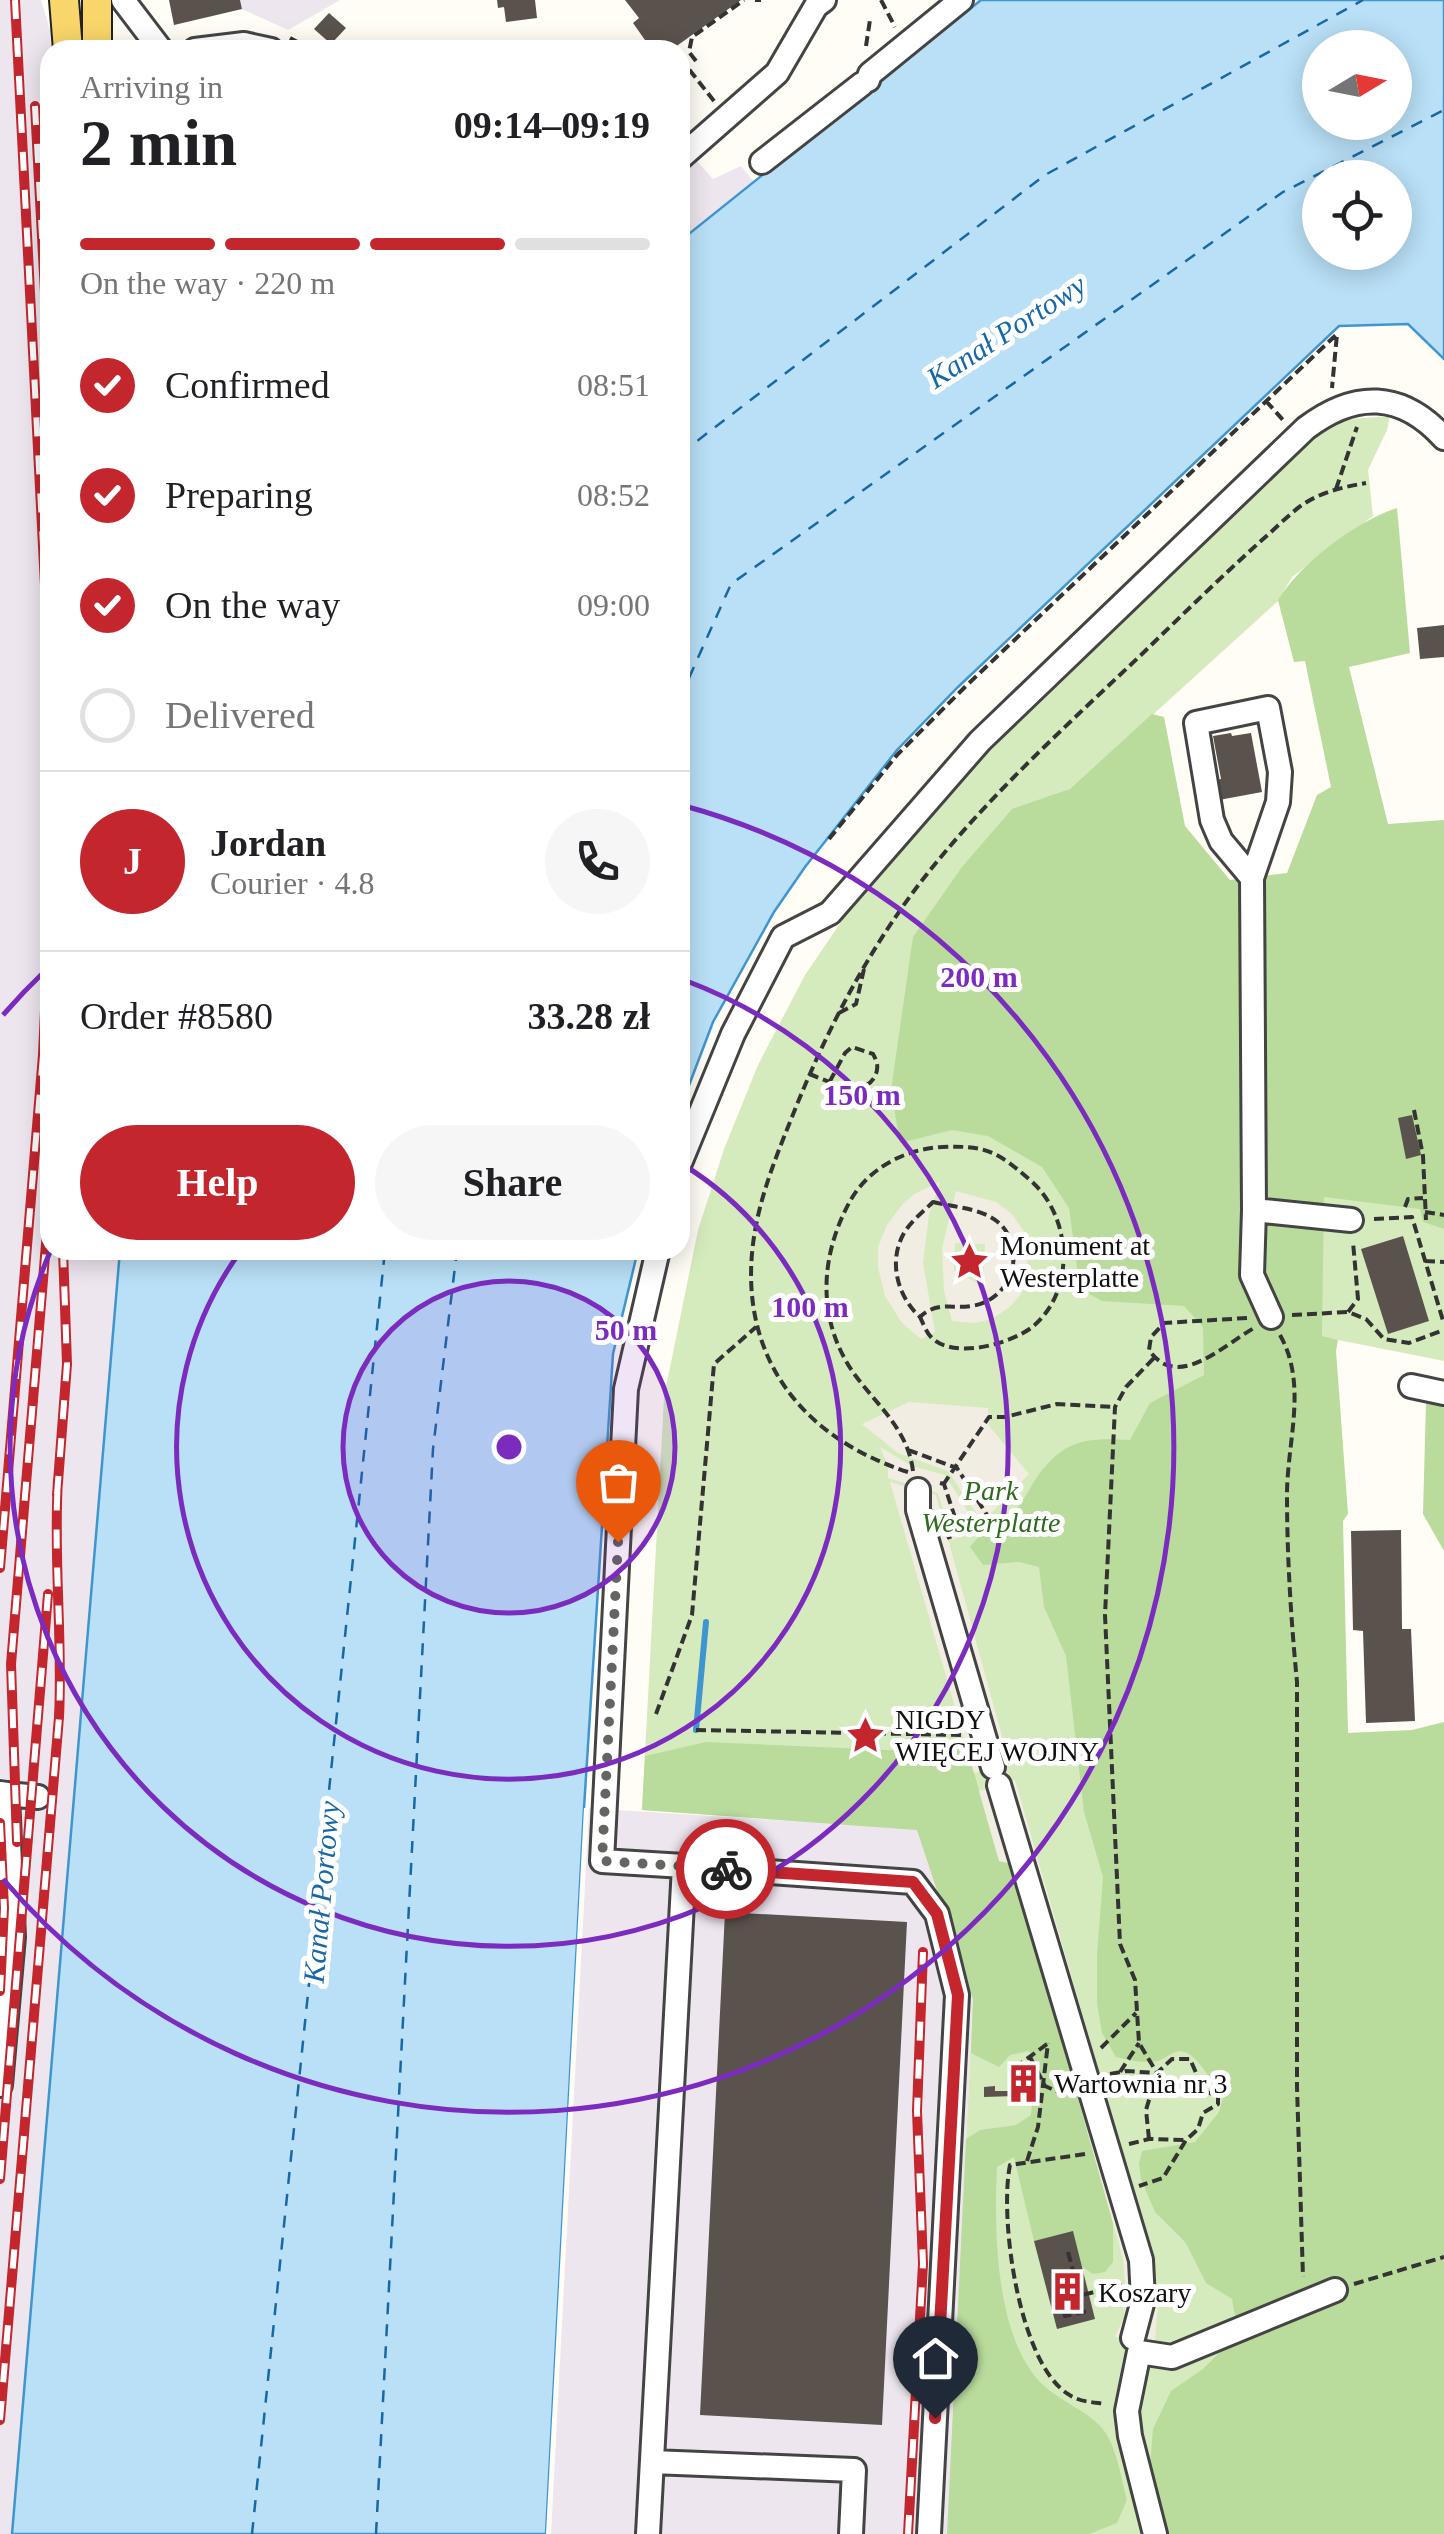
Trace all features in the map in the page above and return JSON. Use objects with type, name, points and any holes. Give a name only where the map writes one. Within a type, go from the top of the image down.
[{"type":"main road","points":[[64,0],[67,40]]},
{"type":"main road","points":[[97,0],[98,40]]},
{"type":"street","points":[[122,0],[153,40]]},
{"type":"street","points":[[690,151],[732,124],[778,73],[816,6],[824,0]]},
{"type":"street","points":[[762,162],[961,0]]},
{"type":"street","points":[[690,1139],[733,1034],[782,937],[830,913],[980,741],[1306,428],[1330,410],[1361,401],[1393,403],[1444,438]]},
{"type":"street","points":[[1252,878],[1221,842],[1212,820],[1196,723],[1268,708],[1280,772],[1278,802],[1252,878],[1252,1274],[1271,1318]]},
{"type":"street","points":[[1254,1210],[1351,1220]]},
{"type":"street","points":[[656,1260],[626,1389],[602,1861],[913,1882],[937,1914],[958,1995],[929,2534]]},
{"type":"street","points":[[1411,1386],[1444,1393]]},
{"type":"street","points":[[925,1484],[918,1510],[1141,2260],[1143,2300],[1132,2338]]},
{"type":"street","points":[[0,2085],[13,1938],[3,1794],[38,1796]]},
{"type":"street","points":[[648,2534],[684,1866]]},
{"type":"street","points":[[1155,2534],[1127,2411],[1140,2352],[1172,2357],[1335,2290]]},
{"type":"street","points":[[652,2462],[854,2470],[850,2534]]},
{"type":"path","points":[[690,47],[692,37],[744,0]]},
{"type":"path","points":[[881,0],[905,45]]},
{"type":"path","points":[[690,53],[696,61]]},
{"type":"path","points":[[690,71],[710,97]]},
{"type":"path","points":[[829,838],[897,755],[966,686],[1337,334],[1330,410]]},
{"type":"path","points":[[1336,488],[1358,425]]},
{"type":"path","points":[[944,1484],[925,1484],[848,1447],[816,1426],[793,1400],[756,1327],[750,1285],[754,1242],[769,1174],[809,1074],[865,964],[922,881],[1015,776],[1302,505],[1336,488],[1366,483]]},
{"type":"path","points":[[839,1013],[856,1004],[865,964]]},
{"type":"path","points":[[809,1074],[830,1081],[858,1088],[869,1084],[878,1063],[873,1054],[852,1047],[844,1053],[830,1081]]},
{"type":"path","points":[[1414,1110],[1423,1156],[1426,1220]]},
{"type":"path","points":[[912,1466],[888,1412],[856,1376],[838,1347],[826,1308],[825,1269],[836,1226],[853,1195],[872,1173],[897,1157],[930,1148],[965,1146],[993,1150],[1039,1187],[1056,1214],[1064,1253],[1058,1287],[1046,1312],[1014,1338],[964,1348],[931,1337],[901,1292],[896,1270],[901,1238],[933,1202],[992,1216],[1012,1242],[1014,1266],[1007,1283],[982,1304],[966,1308],[947,1304],[930,1308],[920,1316]]},
{"type":"path","points":[[1405,1207],[1408,1200],[1423,1198]]},
{"type":"path","points":[[1425,1212],[1444,1215]]},
{"type":"path","points":[[1271,1318],[1184,1369],[1170,1370],[1149,1350],[1151,1337],[1164,1323],[1348,1312],[1366,1319],[1384,1339],[1410,1343],[1444,1327],[1412,1217],[1351,1220],[1358,1298],[1348,1312]]},
{"type":"path","points":[[1425,1261],[1444,1262]]},
{"type":"path","points":[[1271,1318],[1288,1349],[1296,1394],[1287,1491],[1297,1682],[1298,2086],[1304,2302]]},
{"type":"path","points":[[656,1714],[692,1615],[714,1364],[756,1327]]},
{"type":"path","points":[[1154,1358],[1126,1387],[1115,1407],[1104,1615],[1120,1944],[1135,1980],[1139,2044],[1157,2073]]},
{"type":"path","points":[[944,1484],[989,1417],[1005,1418],[1057,1404],[1115,1407]]},
{"type":"path","points":[[908,1450],[957,1468],[986,1515],[960,1533],[928,1545]]},
{"type":"path","points":[[925,1484],[944,1484]]},
{"type":"path","points":[[944,1484],[960,1533]]},
{"type":"path","points":[[696,1730],[983,1734]]},
{"type":"path","points":[[1084,2066],[1137,2012]]},
{"type":"path","points":[[1012,2083],[1016,2068],[1073,2028]]},
{"type":"path","points":[[1026,2163],[1038,2127],[1048,2043]]},
{"type":"path","points":[[1139,2044],[1117,2072],[1157,2073]]},
{"type":"path","points":[[1030,2056],[1045,2086],[1064,2093],[1099,2119]]},
{"type":"path","points":[[1120,2191],[1163,2178],[1186,2140],[1198,2129],[1203,2114],[1218,2104],[1218,2096],[1204,2090],[1190,2059],[1172,2059],[1157,2073],[1146,2110],[1149,2139]]},
{"type":"path","points":[[1133,2143],[1149,2139],[1186,2140]]},
{"type":"path","points":[[1109,2150],[1010,2166],[1005,2189],[1008,2244],[1038,2360],[1054,2383],[1068,2394],[1082,2401],[1110,2405]]},
{"type":"path","points":[[1068,2252],[1072,2267],[1076,2282],[1080,2297],[1084,2312],[1065,2316],[1062,2300],[1078,2296],[1094,2292],[1126,2284]]},
{"type":"path","points":[[1335,2290],[1444,2257]]},
{"type":"shaded area","points":[[0,0],[41,0],[50,40],[40,40],[40,1260],[119,1260],[12,2534],[0,2534]]},
{"type":"shaded area","points":[[240,0],[340,0],[288,30],[242,9]]},
{"type":"shaded area","points":[[697,161],[713,179],[741,166],[754,182],[690,233],[690,167]]},
{"type":"shaded area","points":[[940,1182],[929,1215],[923,1263],[935,1332],[921,1339],[902,1323],[885,1296],[878,1247],[887,1225],[902,1205],[914,1194]]},
{"type":"shaded area","points":[[956,1191],[996,1202],[1012,1214],[1027,1236],[1029,1254],[1021,1294],[992,1319],[975,1323],[952,1321],[944,1291],[942,1248]],"holes":[[[955,1243],[985,1244],[983,1286],[954,1271]]]},
{"type":"shaded area","points":[[909,1402],[988,1408],[989,1426],[1029,1474],[982,1522],[948,1471],[898,1453],[862,1424]]},
{"type":"shaded area","points":[[880,1447],[912,1466],[945,1475],[974,1521],[967,1526],[971,1532],[952,1540],[938,1493],[888,1478]]},
{"type":"shaded area","points":[[890,1482],[936,1495],[1009,1762],[974,1773]]},
{"type":"shaded area","points":[[1015,1780],[1150,2249],[1158,2303],[1155,2340],[1115,2337],[1124,2317],[1123,2258],[1012,1864],[999,1861],[979,1791]]},
{"type":"shaded area","points":[[584,1808],[917,1829],[973,1999],[947,2534],[546,2534]]},
{"type":"green space","name":"Park Westerplatte","points":[[1390,416],[1368,470],[1373,516],[1292,577],[1278,601],[1070,790],[1421,1209],[1424,1222],[1444,1229],[1444,1361],[1323,1337],[1346,2534],[947,2534],[973,1999],[917,1830],[642,1810],[664,1397],[698,1230],[724,1149],[758,1065],[805,975],[875,872],[1009,726],[1322,425],[1335,420]]},
{"type":"green space","points":[[1397,508],[1410,653],[1349,667],[1388,824],[1444,820],[1444,1229],[1423,1222],[1420,1209],[1324,1197],[1322,1336],[1338,1340],[1348,1514],[1343,1521],[1348,1733],[1412,1730],[1444,1722],[1444,2534],[1163,2534],[1149,2478],[1153,2429],[1171,2391],[1203,2369],[1225,2347],[1235,2316],[1232,2299],[1206,2283],[1186,2243],[1155,2212],[1139,2164],[1142,2151],[1195,2142],[1219,2112],[1224,2095],[1187,2053],[1175,2052],[1152,2062],[1116,2057],[1102,2033],[1097,2003],[1097,1955],[1103,1877],[1084,1812],[1066,1656],[1044,1607],[1039,1567],[1019,1562],[983,1565],[970,1547],[1016,1509],[1055,1456],[1087,1441],[1130,1440],[1150,1403],[1204,1375],[1203,1327],[1184,1306],[1102,1301],[1080,1289],[1069,1208],[1042,1167],[988,1136],[952,1130],[900,1143],[891,1090],[913,937],[962,867],[1012,809],[1070,789],[1152,714],[1164,717],[1185,826],[1230,880],[1287,873],[1317,795],[1331,787],[1305,661],[1294,662],[1278,600],[1331,545],[1364,523]]},
{"type":"green space","points":[[1426,1402],[1444,1406],[1444,1551],[1423,1514]]},
{"type":"green space","points":[[706,1742],[932,1752],[967,1748],[999,1860],[1012,1864],[1113,2223],[1113,2262],[1105,2272],[1093,2274],[1081,2266],[1072,2232],[1034,2241],[1014,2157],[997,2167],[997,2250],[1006,2309],[1025,2362],[1040,2382],[1095,2421],[1107,2435],[1127,2500],[1117,2523],[1089,2534],[947,2534],[966,2139],[980,2130],[1016,2125],[1031,2115],[1035,2066],[1029,2051],[1010,2055],[999,2067],[971,2053],[973,1999],[917,1830],[642,1810],[645,1756]]},
{"type":"water","name":"Kanał Portowy","points":[[981,0],[1444,0],[1444,359],[1408,324],[1339,326],[958,687],[897,750],[774,912],[713,1022],[690,1083],[690,233]]},
{"type":"water","name":"Kanał Portowy","points":[[119,1260],[636,1260],[613,1354],[584,1808],[546,2534],[12,2534]]},
{"type":"pier","points":[[584,1808],[589,1808],[551,2534],[546,2534]]},
{"type":"building","points":[[169,0],[240,0],[242,9],[174,25]]},
{"type":"building","points":[[497,0],[535,0],[537,18],[506,22],[504,7],[498,8]]},
{"type":"building","points":[[625,0],[741,0],[685,40],[645,40],[633,23],[639,18]]},
{"type":"building","points":[[329,13],[346,28],[335,40],[326,40],[314,29]]},
{"type":"building","points":[[1444,625],[1444,657],[1420,659],[1417,628]]},
{"type":"building","points":[[1251,733],[1262,792],[1219,800],[1215,780],[1221,779],[1213,736]]},
{"type":"building","points":[[1412,1115],[1421,1155],[1406,1159],[1398,1118]]},
{"type":"building","points":[[1403,1236],[1429,1321],[1388,1334],[1361,1249]]},
{"type":"building","points":[[1401,1530],[1402,1629],[1411,1629],[1415,1721],[1366,1723],[1363,1631],[1353,1630],[1351,1531]]},
{"type":"building","points":[[725,1912],[907,1922],[882,2425],[700,2415]]},
{"type":"building","name":"Wartownia nr 3","points":[[1032,2069],[1032,2087],[1021,2087],[1015,2096],[984,2097],[984,2087],[1012,2091],[1021,2080],[1017,2070]]},
{"type":"building","name":"Koszary","points":[[1073,2231],[1095,2319],[1057,2329],[1034,2241]]},
{"type":"waterway","points":[[696,1730],[706,1622]]},
{"type":"ferry route","points":[[690,446],[1045,175],[1363,0]]},
{"type":"ferry route","points":[[690,676],[731,584],[1283,192],[1444,110]]},
{"type":"ferry route","points":[[252,2534],[384,1260]]},
{"type":"ferry route","points":[[376,2534],[433,1449],[456,1260]]},
{"type":"railway","points":[[15,0],[40,488]]},
{"type":"railway","points":[[35,106],[40,199]]},
{"type":"railway","points":[[0,1568],[40,1091]]},
{"type":"railway","points":[[17,1842],[11,1664],[45,1260]]},
{"type":"railway","points":[[57,1495],[67,1364],[63,1260]]},
{"type":"railway","points":[[0,2420],[59,1717],[58,1480]]},
{"type":"railway","points":[[0,2179],[48,1594]]},
{"type":"railway","points":[[0,1823],[4,1908],[0,1991]]},
{"type":"railway","points":[[908,2534],[923,2264],[917,2111],[923,1952]]},
{"type":"way so far","points":[[618,1542],[602,1861],[726,1869]]},
{"type":"place","name":"Monument at Westerplatte","points":[[970,1261]]},
{"type":"place","name":"NIGDY WIĘCEJ WOJNY","points":[[865,1735]]},
{"type":"place","name":"Wartownia nr 3","points":[[1024,2083]]},
{"type":"place","name":"Koszary","points":[[1068,2292]]},
{"type":"route","points":[[726,1869],[913,1882],[937,1914],[958,1995],[935,2418]]}]
